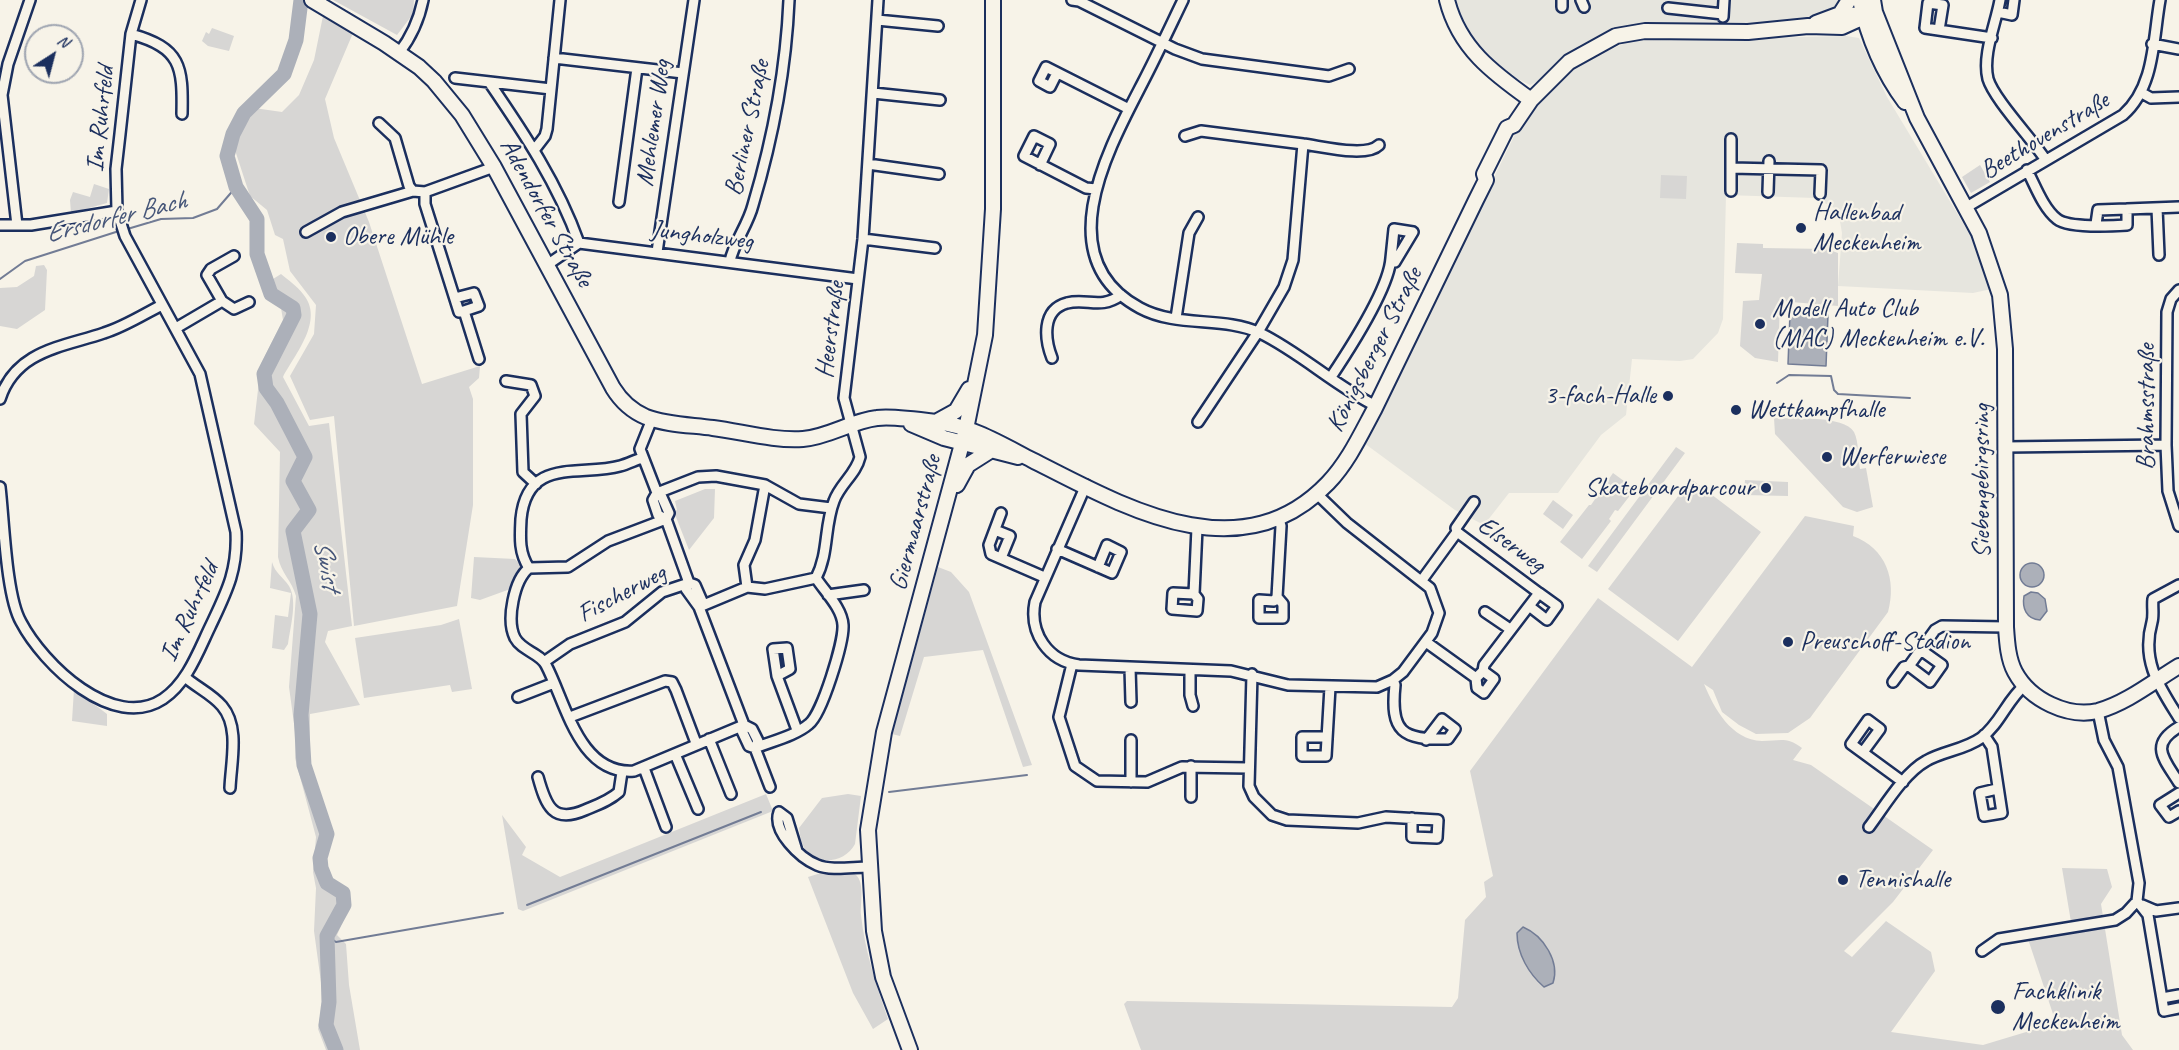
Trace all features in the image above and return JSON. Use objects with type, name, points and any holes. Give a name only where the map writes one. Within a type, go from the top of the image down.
[{"type":"street","points":[[17,225],[2,95],[8,64],[30,0]]},
{"type":"street","name":"Im Ruhrfeld","points":[[0,488],[14,603],[21,622],[36,645],[88,693],[107,703],[125,708],[143,707],[163,698],[185,677],[232,579],[237,556],[234,523],[200,374],[125,236],[117,214],[116,169],[132,34],[141,0]]},
{"type":"street","name":"Adendorfer Straße","points":[[312,0],[399,53],[429,76],[453,104],[494,167],[616,393],[628,406],[652,419]]},
{"type":"street","points":[[399,53],[409,40],[420,18],[423,0]]},
{"type":"street","points":[[535,149],[545,136],[560,0]]},
{"type":"street","name":"Mehlemer Weg","points":[[657,252],[694,0]]},
{"type":"street","name":"Berliner Straße","points":[[730,261],[750,218],[776,121],[782,88],[789,0]]},
{"type":"street","name":"Heerstraße","points":[[831,508],[840,488],[858,466],[860,457],[844,398],[863,239],[878,0]]},
{"type":"street","name":"Giermaarstraße","points":[[910,1050],[883,977],[874,931],[868,867],[869,820],[884,732],[964,436],[985,335],[991,275],[993,0]]},
{"type":"street","points":[[1072,0],[1187,54],[1213,61],[1329,76],[1348,69]]},
{"type":"street","points":[[1183,0],[1111,145],[1096,189],[1091,218],[1095,254],[1107,278],[1121,295],[1143,309],[1176,318],[1258,332],[1376,406]]},
{"type":"street","points":[[1447,0],[1457,29],[1480,62],[1531,100]]},
{"type":"street","points":[[1668,8],[1709,11],[1723,15],[1724,0]]},
{"type":"street","points":[[1840,14],[1849,0]]},
{"type":"street","name":"Siebengebirgsring","points":[[1860,0],[1870,9],[1874,49],[1892,84],[1917,118],[1965,208],[1989,258],[2000,295],[2005,349],[2006,627],[2008,650],[2015,672],[2025,685],[2047,703],[2081,712],[2098,711],[2121,702],[2179,666]]},
{"type":"street","points":[[2001,0],[1992,38],[1988,69],[1990,83],[2045,159]]},
{"type":"street","points":[[1998,12],[2012,15],[2014,0]]},
{"type":"street","name":"Beethovenstraße","points":[[1965,208],[2123,115],[2142,93],[2147,82],[2160,0]]},
{"type":"street","name":"Königsberger Straße","points":[[1808,26],[1840,14],[1870,9]]},
{"type":"street","name":"Königsberger Straße","points":[[964,436],[985,435],[1086,485],[1166,520],[1197,528],[1240,527],[1278,517],[1316,494],[1332,478],[1351,452],[1376,406],[1486,180],[1493,175],[1515,132],[1514,125],[1531,100],[1569,62],[1616,36],[1645,31],[1748,32],[1808,26],[1842,27],[1870,9]]},
{"type":"street","points":[[877,20],[938,26]]},
{"type":"street","points":[[1940,30],[1992,38]]},
{"type":"street","points":[[132,34],[157,43],[175,57],[183,81],[182,114]]},
{"type":"street","points":[[2152,44],[2179,49]]},
{"type":"street","points":[[554,58],[683,74]]},
{"type":"street","points":[[619,202],[637,68]]},
{"type":"street","points":[[1057,73],[1129,109]]},
{"type":"street","points":[[455,78],[551,89]]},
{"type":"street","points":[[489,82],[535,149],[571,221],[579,243],[547,265]]},
{"type":"street","points":[[873,93],[940,100]]},
{"type":"street","name":"Beethovenstraße","points":[[2142,93],[2151,98],[2179,97]]},
{"type":"street","points":[[379,123],[395,138],[409,186],[413,191]]},
{"type":"street","points":[[1185,136],[1201,131],[1364,152],[1375,149],[1379,145]]},
{"type":"street","points":[[1731,139],[1731,191]]},
{"type":"street","points":[[1198,422],[1258,332],[1284,287],[1293,260],[1303,144]]},
{"type":"street","points":[[867,164],[939,174]]},
{"type":"street","points":[[1040,165],[1086,188],[1096,189]]},
{"type":"street","points":[[1768,192],[1769,165]]},
{"type":"street","points":[[1731,168],[1823,165],[1820,194]]},
{"type":"street","points":[[306,232],[342,212],[413,191],[425,192],[494,167]]},
{"type":"street","points":[[2027,170],[2058,221],[2100,226],[2127,225],[2127,209]]},
{"type":"street","points":[[425,192],[425,204],[459,312],[479,306],[474,293],[455,298]]},
{"type":"street","points":[[2096,224],[2098,210],[2179,207]]},
{"type":"street","points":[[2157,208],[2159,255]]},
{"type":"street","points":[[0,225],[117,214]]},
{"type":"street","points":[[1176,318],[1189,233],[1198,217]]},
{"type":"street","points":[[863,239],[935,248]]},
{"type":"street","name":"Jungholzweg","points":[[579,243],[858,279]]},
{"type":"street","points":[[234,256],[207,275],[222,301],[234,309],[249,302]]},
{"type":"street","points":[[1331,377],[1356,340],[1392,263]]},
{"type":"street","name":"Brahmsstraße","points":[[2179,290],[2171,299],[2167,312],[2166,446],[2170,501],[2179,526]]},
{"type":"street","points":[[1052,358],[1046,335],[1049,316],[1056,309],[1068,303],[1104,304],[1121,295]]},
{"type":"street","points":[[176,328],[222,301]]},
{"type":"street","points":[[0,399],[14,374],[50,348],[106,333],[162,305]]},
{"type":"street","points":[[464,311],[479,358]]},
{"type":"street","points":[[936,422],[946,418],[962,404],[977,372]]},
{"type":"street","points":[[506,381],[531,385],[535,396],[523,409],[520,428],[523,472],[536,484]]},
{"type":"street","points":[[657,493],[640,449],[641,441],[652,419],[795,439],[822,435],[878,418],[936,422],[964,436]]},
{"type":"street","points":[[903,420],[964,436]]},
{"type":"street","name":"Königsberger Straße","points":[[964,436],[990,451],[1032,460]]},
{"type":"street","points":[[2006,447],[2166,446]]},
{"type":"street","points":[[946,504],[968,465],[990,451]]},
{"type":"street","points":[[529,568],[521,556],[522,506],[536,484],[555,473],[570,469],[620,466],[642,458]]},
{"type":"street","points":[[754,748],[758,741],[752,729],[744,725],[699,607],[702,601],[695,585],[689,583],[666,519],[658,515],[652,500],[657,493],[698,477],[716,476],[765,485],[799,504],[831,508],[826,555],[816,578]]},
{"type":"street","points":[[747,587],[744,566],[755,540],[765,485]]},
{"type":"street","points":[[1086,485],[1044,578],[1033,610],[1037,634],[1054,656],[1072,664],[1252,674],[1288,685],[1364,688],[1393,680],[1403,672],[1436,625],[1438,613],[1435,596],[1422,580],[1347,523],[1316,494]]},
{"type":"street","name":"Elserweg","points":[[1422,580],[1457,532],[1456,528],[1474,502]]},
{"type":"street","points":[[1001,513],[988,545],[991,554],[1044,578]]},
{"type":"street","points":[[1277,597],[1281,526],[1278,517]]},
{"type":"street","points":[[666,519],[608,541],[568,567],[529,568],[519,580],[512,622],[515,637],[527,652],[544,662],[590,754],[622,772],[644,768],[696,743],[744,725]]},
{"type":"street","points":[[1194,594],[1197,528]]},
{"type":"street","points":[[995,530],[1010,536],[1001,558]]},
{"type":"street","name":"Elserweg","points":[[1457,532],[1557,606],[1546,620],[1529,606]]},
{"type":"street","points":[[1057,549],[1098,567]]},
{"type":"street","points":[[699,607],[747,587],[755,590],[765,589],[816,578]]},
{"type":"street","points":[[754,748],[810,724],[818,714],[842,639],[843,624],[838,610],[816,578]]},
{"type":"street","name":"Fischerweg","points":[[544,662],[570,644],[625,622],[662,592],[689,583]]},
{"type":"street","points":[[2179,585],[2156,597],[2152,602],[2152,621],[2149,632],[2151,672],[2179,718]]},
{"type":"street","points":[[828,595],[864,590]]},
{"type":"street","name":"Elserweg","points":[[1426,642],[1480,675],[1484,665],[1539,592]]},
{"type":"street","points":[[1485,612],[1510,629]]},
{"type":"street","points":[[1893,682],[1904,667],[1909,666],[1935,630],[1942,626],[2006,627]]},
{"type":"street","points":[[1909,666],[1930,682],[1942,665],[1921,650]]},
{"type":"street","points":[[1072,664],[1059,717],[1075,766],[1097,781],[1147,782],[1173,770],[1191,766],[1248,768]]},
{"type":"street","points":[[1130,668],[1131,702]]},
{"type":"street","points":[[1190,670],[1190,695],[1193,706]]},
{"type":"street","points":[[1252,674],[1249,786],[1254,797],[1272,815],[1287,820],[1358,823],[1386,817],[1412,818]]},
{"type":"street","points":[[777,676],[797,730]]},
{"type":"street","points":[[185,677],[215,700],[227,714],[233,738],[230,788]]},
{"type":"street","points":[[1393,680],[1394,718],[1401,730],[1409,737],[1426,740]]},
{"type":"street","points":[[570,717],[665,681],[672,682],[696,743]]},
{"type":"street","points":[[518,698],[554,683]]},
{"type":"street","points":[[1869,827],[1903,782],[1928,759],[1966,746],[1984,735],[2025,685]]},
{"type":"street","points":[[1326,737],[1330,687]]},
{"type":"street","points":[[1982,951],[1999,939],[2115,920],[2126,914],[2137,901],[2140,891],[2137,857],[2118,767],[2104,740],[2098,711]]},
{"type":"street","points":[[2179,727],[2167,734],[2161,743],[2161,754],[2179,783]]},
{"type":"street","points":[[1984,735],[1992,747],[1998,776],[1997,789]]},
{"type":"street","points":[[709,739],[731,794]]},
{"type":"street","points":[[1131,740],[1131,782]]},
{"type":"street","points":[[754,748],[770,787]]},
{"type":"street","points":[[1863,752],[1903,782]]},
{"type":"street","points":[[675,754],[698,809]]},
{"type":"street","points":[[1191,766],[1191,797]]},
{"type":"street","points":[[644,768],[666,827]]},
{"type":"street","points":[[538,777],[550,808],[559,815],[569,817],[610,800],[619,792],[622,772]]},
{"type":"street","points":[[2179,793],[2160,805],[2169,817],[2179,811]]},
{"type":"street","points":[[797,851],[817,865],[868,867]]},
{"type":"street","points":[[2137,901],[2149,910],[2179,908]]},
{"type":"street","points":[[2137,901],[2148,915],[2164,1011],[2179,1008]]},
{"type":"street","points":[[2162,998],[2179,995]]},
{"type":"shaded area","points":[[333,0],[414,0],[413,14],[397,35]]},
{"type":"shaded area","points":[[1450,0],[1842,0],[1833,14],[1762,27],[1655,24],[1613,31],[1580,45],[1542,79],[1530,85],[1496,68],[1469,41]]},
{"type":"shaded area","points":[[323,16],[353,33],[325,99],[334,138],[369,222],[422,384],[480,366],[479,378],[469,387],[473,399],[473,505],[457,606],[354,626],[334,416],[310,420],[290,376],[314,334],[316,305],[290,271],[283,239],[275,235],[267,210],[250,196],[234,147],[254,108],[282,112],[299,95],[314,60]]},
{"type":"shaded area","points":[[212,28],[234,36],[229,51],[208,46],[202,41],[206,32],[209,34]]},
{"type":"shaded area","points":[[1846,36],[1859,38],[1887,97],[1983,256],[1996,288],[1973,293],[1838,286],[1842,233],[1838,210],[1815,198],[1726,195],[1723,319],[1718,333],[1693,359],[1680,361],[1632,359],[1626,415],[1601,435],[1558,493],[1509,493],[1484,525],[1455,510],[1364,443],[1523,118],[1573,66],[1630,41]]},
{"type":"shaded area","points":[[1980,165],[1990,182],[1971,193],[1962,177]]},
{"type":"shaded area","points":[[1661,175],[1687,176],[1686,199],[1660,198]]},
{"type":"shaded area","points":[[94,184],[109,189],[107,203],[71,213],[70,200],[73,192],[90,197]]},
{"type":"shaded area","points":[[1737,243],[1763,244],[1763,248],[1827,249],[1838,253],[1838,306],[1780,301],[1778,362],[1755,358],[1740,346],[1743,301],[1759,300],[1762,274],[1735,273]]},
{"type":"shaded area","points":[[44,265],[47,270],[45,310],[17,329],[0,326],[0,288],[17,287],[34,276],[36,266]]},
{"type":"shaded area","points":[[281,274],[301,291],[309,304],[310,326],[283,377],[309,426],[329,423],[352,626],[328,631],[325,642],[360,705],[310,714],[310,764],[330,828],[326,868],[331,879],[346,890],[349,899],[350,906],[337,935],[346,944],[349,985],[360,1050],[326,1050],[318,1029],[323,997],[314,931],[316,888],[313,872],[316,837],[295,758],[295,731],[289,687],[296,596],[278,557],[280,452],[254,424],[261,364],[283,320],[281,308],[269,295],[265,284]]},
{"type":"shaded area","points":[[1790,313],[1828,315],[1826,366],[1788,364]]},
{"type":"shaded area","name":"Werferwiese","points":[[1774,418],[1829,420],[1840,423],[1854,432],[1858,445],[1860,469],[1866,468],[1873,507],[1857,512],[1843,507],[1775,434]]},
{"type":"shaded area","points":[[1676,447],[1685,453],[1597,572],[1588,566]]},
{"type":"shaded area","points":[[1613,473],[1635,489],[1618,511],[1615,510],[1609,519],[1611,521],[1582,559],[1560,542],[1591,505]]},
{"type":"shaded area","points":[[1691,479],[1761,532],[1678,641],[1608,589]]},
{"type":"shaded area","name":"Skateboardparcour","points":[[1745,480],[1788,482],[1788,496],[1744,495]]},
{"type":"shaded area","points":[[705,489],[715,489],[714,518],[689,550],[674,512],[677,510],[675,501]]},
{"type":"shaded area","points":[[1553,500],[1573,515],[1563,529],[1543,514]]},
{"type":"shaded area","points":[[1805,516],[1854,526],[1853,536],[1874,548],[1886,566],[1890,577],[1888,612],[1810,718],[1788,733],[1756,734],[1739,725],[1722,712],[1713,690],[1704,684],[1725,721],[1741,735],[1762,741],[1783,740],[1796,744],[1802,748],[1793,760],[1811,765],[1933,850],[1893,902],[1844,951],[1852,957],[1886,921],[1931,952],[1935,971],[1891,1032],[1983,1045],[2056,1023],[2027,936],[2072,928],[2062,868],[2107,869],[2112,887],[2101,904],[2122,1035],[2133,1050],[1141,1050],[1124,1004],[1127,1001],[1452,1007],[1458,998],[1465,920],[1486,897],[1484,882],[1493,876],[1470,771],[1598,598],[1692,667]]},
{"type":"shaded area","points":[[474,557],[515,559],[523,568],[515,576],[513,588],[480,600],[471,598]]},
{"type":"shaded area","points":[[272,562],[289,586],[293,599],[288,644],[284,650],[272,648],[275,615],[288,617],[291,593],[270,588]]},
{"type":"shaded area","points":[[2032,563],[2040,567],[2044,575],[2040,583],[2032,587],[2024,583],[2020,575],[2024,567]]},
{"type":"shaded area","points":[[938,567],[951,572],[969,592],[1032,765],[1023,767],[983,650],[924,657],[900,736],[892,734]]},
{"type":"shaded area","points":[[2031,592],[2038,593],[2045,599],[2047,611],[2040,620],[2031,618],[2024,609],[2024,596]]},
{"type":"shaded area","points":[[459,619],[472,689],[452,692],[450,685],[364,698],[355,638],[441,625]]},
{"type":"shaded area","points":[[74,689],[107,714],[107,726],[72,721]]},
{"type":"shaded area","points":[[766,794],[773,811],[523,911],[518,909],[502,815],[526,847],[522,855],[560,877]]},
{"type":"shaded area","points":[[848,794],[861,796],[855,844],[850,851],[836,859],[820,859],[813,856],[806,851],[802,843],[799,828],[822,798]]},
{"type":"shaded area","points":[[824,872],[849,872],[859,879],[865,942],[888,1019],[873,1029],[853,993],[808,877]]},
{"type":"shaded area","points":[[1523,927],[1544,943],[1552,958],[1555,975],[1553,983],[1544,987],[1529,970],[1519,948],[1517,933]]},
{"type":"waterway","name":"Swist","points":[[301,0],[296,40],[284,74],[244,113],[233,134],[227,156],[236,187],[257,219],[257,254],[271,294],[293,308],[294,315],[264,374],[266,388],[277,403],[305,457],[293,481],[309,510],[293,531],[310,614],[301,715],[304,765],[327,834],[320,858],[321,868],[327,883],[343,893],[344,905],[327,936],[329,1002],[326,1025],[336,1050]]},
{"type":"waterway","name":"Ersdorfer Bach","points":[[124,230],[161,219],[193,218],[217,209],[236,187]]},
{"type":"waterway","name":"Ersdorfer Bach","points":[[0,279],[25,261],[119,231]]},
{"type":"waterway","points":[[1777,383],[1789,375],[1831,376],[1834,390],[1838,394],[1910,398]]},
{"type":"waterway","points":[[889,792],[1027,775]]},
{"type":"waterway","points":[[527,905],[761,812]]},
{"type":"waterway","points":[[327,936],[336,942],[503,913]]},
{"type":"place","name":"Hallenbad Meckenheim","points":[[1801,228]]},
{"type":"place","name":"Obere Mühle","points":[[331,237]]},
{"type":"place","name":"Modell Auto Club (MAC) Meckenheim e.V.","points":[[1760,324]]},
{"type":"place","name":"3-fach-Halle","points":[[1668,396]]},
{"type":"place","name":"Wettkampfhalle","points":[[1736,410]]},
{"type":"place","name":"Werferwiese","points":[[1827,457]]},
{"type":"place","name":"Skateboardparcour","points":[[1766,488]]},
{"type":"place","name":"Preuschoff-Stadion","points":[[1788,642]]},
{"type":"place","name":"Tennishalle","points":[[1843,880]]},
{"type":"place","name":"Fachklinik Meckenheim","points":[[1998,1007]]}]
